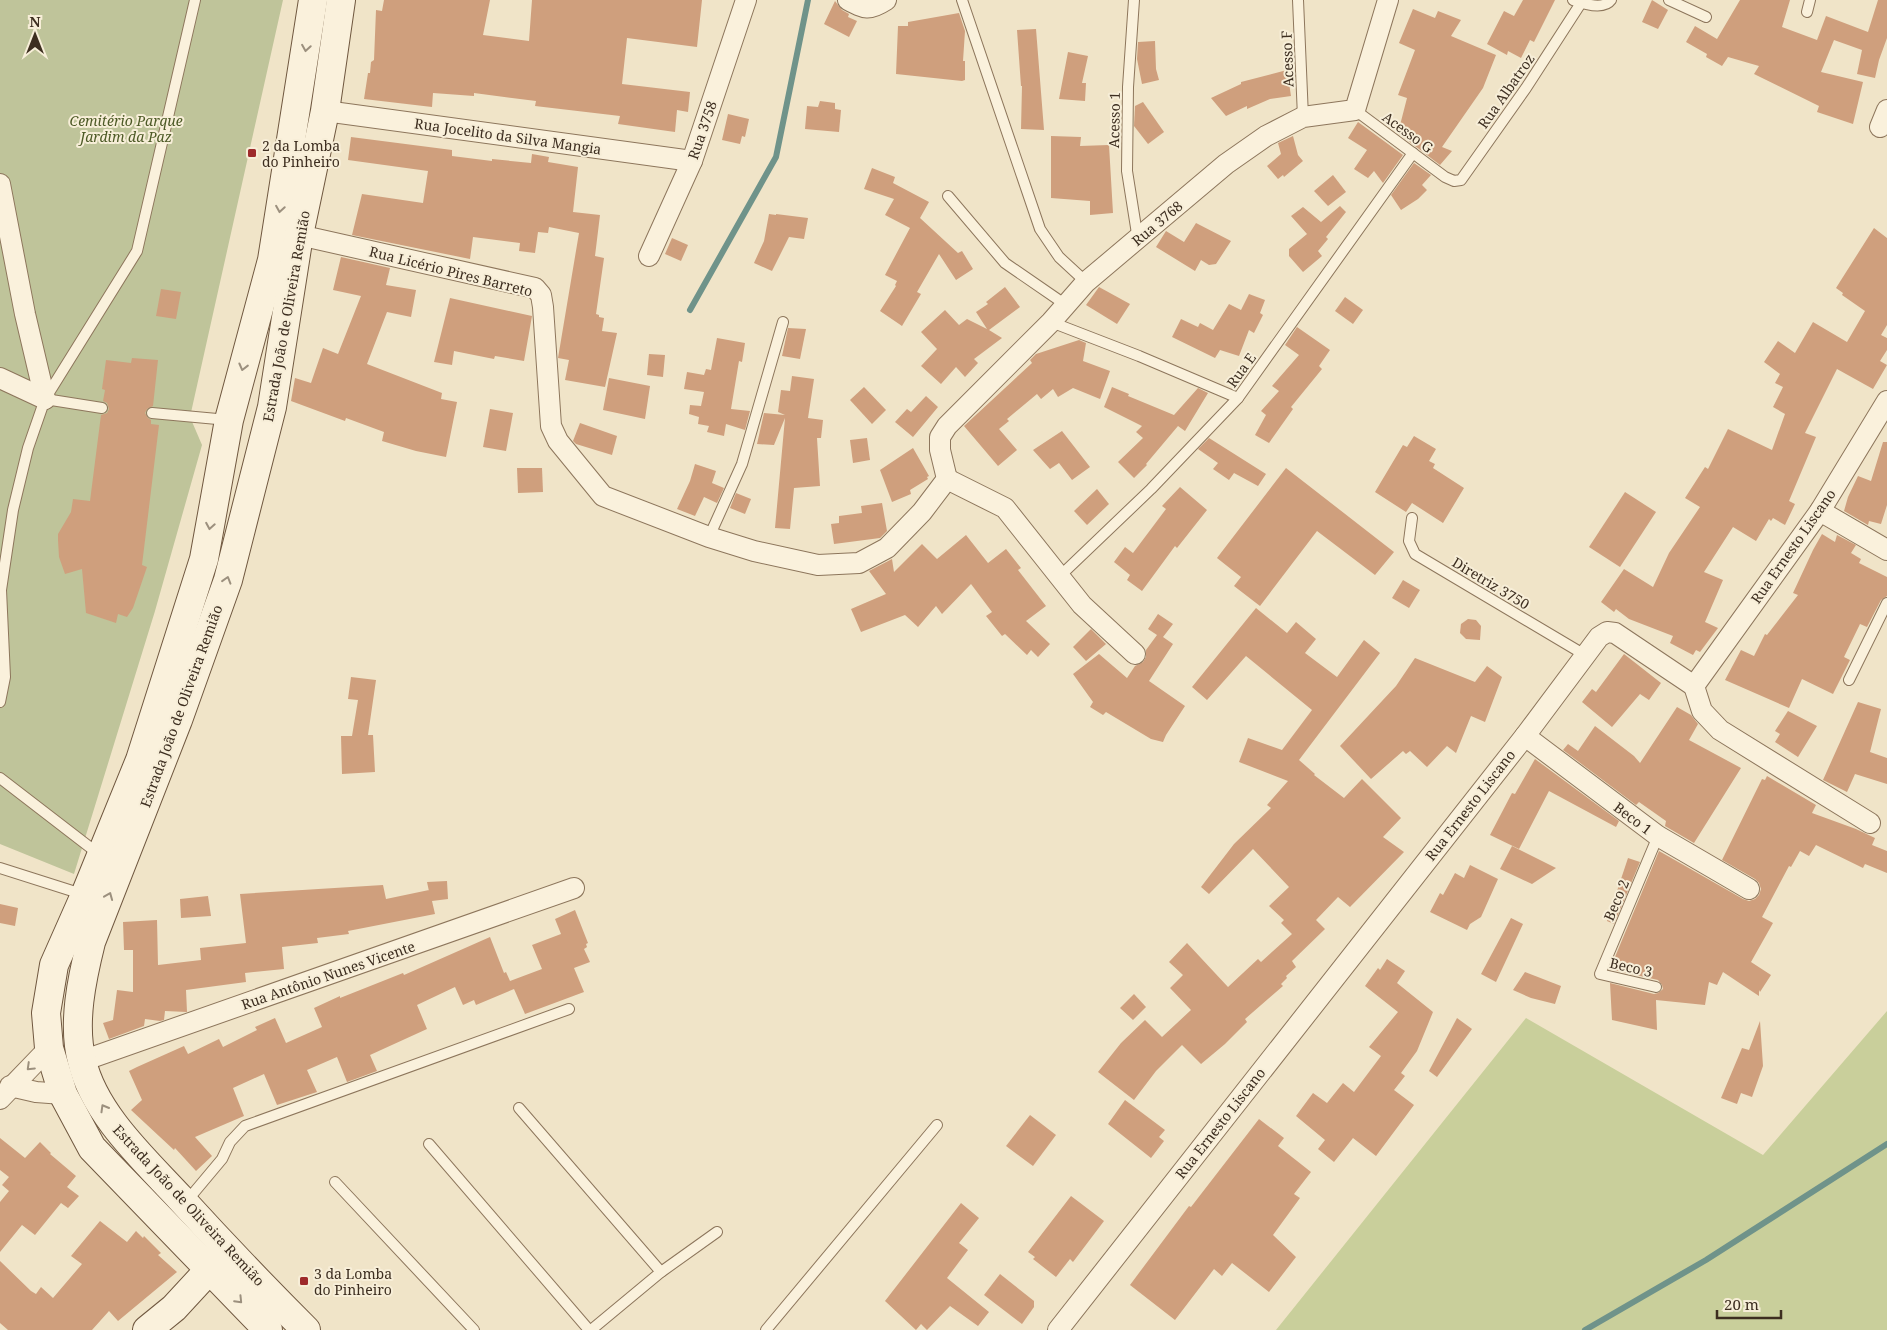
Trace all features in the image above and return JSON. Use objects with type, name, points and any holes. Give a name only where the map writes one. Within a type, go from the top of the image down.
[{"type":"main road","name":"Estrada João de Oliveira Remião","points":[[268,1330],[92,1148],[63,1094],[49,1048],[46,1013],[54,965],[85,895],[140,760],[204,559],[230,420],[272,260],[314,0]]},
{"type":"main road","name":"Estrada João de Oliveira Remião","points":[[306,1330],[228,1250],[116,1129],[93,1089],[82,1061],[78,1018],[83,974],[91,942],[178,720],[228,580],[272,407],[300,235],[325,111],[341,0]]},
{"type":"main road","points":[[260,455],[248,447],[230,420],[248,404],[258,408],[272,407]]},
{"type":"main road","points":[[147,1330],[174,1308],[228,1250]]},
{"type":"street","name":"Rua 3758","points":[[649,256],[692,161],[746,0]]},
{"type":"street","points":[[848,0],[863,7],[874,8],[886,0]]},
{"type":"street","points":[[1355,110],[1388,0]]},
{"type":"street","name":"Rua 3768","points":[[947,479],[940,450],[940,437],[947,426],[1051,322],[1086,282],[1226,164],[1266,136],[1303,117],[1355,110]]},
{"type":"street","name":"Rua Jocelito da Silva Mangia","points":[[325,111],[692,161]]},
{"type":"street","points":[[0,184],[45,399]]},
{"type":"street","name":"Rua Licério Pires Barreto","points":[[300,235],[534,288],[541,295],[551,426],[558,441],[603,496],[709,537],[754,552],[818,565],[859,563],[887,548],[922,512],[947,479]]},
{"type":"street","points":[[0,378],[45,399]]},
{"type":"street","name":"Rua Ernesto Liscano","points":[[1058,1330],[1525,736],[1598,637],[1606,632],[1615,633],[1694,686],[1820,511],[1887,402]]},
{"type":"street","points":[[947,479],[1005,508],[1082,605],[1135,654]]},
{"type":"street","points":[[1820,511],[1887,550]]},
{"type":"street","points":[[1694,686],[1702,711],[1720,730],[1870,823]]},
{"type":"street","name":"Beco 1","points":[[1525,736],[1658,836],[1749,890]]},
{"type":"street","name":"Rua Antônio Nunes Vicente","points":[[82,1061],[574,888]]},
{"type":"street","points":[[5,1092],[49,1048]]},
{"type":"street","points":[[5,1092],[63,1094]]},
{"type":"lane","points":[[0,702],[5,677],[0,590],[13,510],[28,448],[45,399],[137,251],[195,0]]},
{"type":"lane","points":[[962,0],[1040,229],[1059,256],[1086,282]]},
{"type":"lane","name":"Acesso 1","points":[[1134,0],[1128,87],[1127,171],[1138,240]]},
{"type":"lane","name":"Acesso F","points":[[1298,0],[1303,117]]},
{"type":"lane","points":[[1669,0],[1706,17]]},
{"type":"lane","points":[[1807,12],[1810,0]]},
{"type":"lane","points":[[1577,2],[1604,6],[1610,2]]},
{"type":"lane","name":"Rua Albatroz","points":[[1445,177],[1454,181],[1461,180],[1526,88],[1577,2]]},
{"type":"lane","name":"Acesso G","points":[[1355,110],[1445,177]]},
{"type":"lane","name":"Rua E","points":[[1059,576],[1151,489],[1238,398],[1414,153]]},
{"type":"lane","points":[[948,196],[1005,263],[1066,305]]},
{"type":"lane","points":[[709,537],[742,464],[783,322]]},
{"type":"lane","points":[[1051,322],[1139,356],[1238,398]]},
{"type":"lane","points":[[45,399],[102,408]]},
{"type":"lane","points":[[152,413],[230,420]]},
{"type":"lane","name":"Diretriz 3750","points":[[1412,518],[1408,541],[1415,554],[1585,655]]},
{"type":"lane","points":[[1849,680],[1887,603]]},
{"type":"lane","points":[[0,778],[101,855]]},
{"type":"lane","name":"Beco 2","points":[[1600,974],[1658,836]]},
{"type":"lane","points":[[0,868],[85,895]]},
{"type":"lane","name":"Beco 3","points":[[1600,974],[1656,987]]},
{"type":"lane","points":[[184,1203],[222,1159],[230,1142],[245,1126],[569,1009]]},
{"type":"lane","points":[[520,1108],[661,1272]]},
{"type":"lane","points":[[766,1330],[937,1124]]},
{"type":"lane","points":[[429,1144],[590,1330],[661,1272],[717,1232]]},
{"type":"lane","points":[[335,1182],[474,1330]]},
{"type":"green space","name":"Cemitério Parque Jardim da Paz","points":[[0,0],[283,0],[190,417],[202,445],[155,611],[74,874],[0,844]]},
{"type":"green space","points":[[1887,1011],[1887,1330],[1276,1330],[1526,1018],[1763,1155]]},
{"type":"building","points":[[384,0],[490,0],[483,35],[529,41],[532,0],[702,0],[697,47],[627,38],[622,84],[690,92],[688,112],[677,110],[675,132],[618,124],[620,116],[535,106],[536,101],[474,93],[474,96],[433,93],[432,107],[364,99],[368,73],[370,73],[371,62],[374,60],[376,10],[382,11]]},
{"type":"building","points":[[1523,0],[1555,0],[1534,42],[1530,40],[1521,58],[1508,51],[1507,55],[1487,44],[1504,11],[1514,16]]},
{"type":"building","points":[[1652,0],[1668,10],[1658,29],[1642,22]]},
{"type":"building","points":[[1740,0],[1790,0],[1782,27],[1817,40],[1826,16],[1868,32],[1878,0],[1887,0],[1887,38],[1875,78],[1857,74],[1862,50],[1834,40],[1821,72],[1863,82],[1853,124],[1817,112],[1819,106],[1754,74],[1759,66],[1728,57],[1722,66],[1706,57],[1707,54],[1686,42],[1695,26],[1717,39]]},
{"type":"building","points":[[835,1],[842,10],[849,14],[848,17],[857,21],[849,37],[824,24]]},
{"type":"building","points":[[1413,9],[1435,18],[1438,11],[1461,20],[1451,36],[1496,55],[1483,88],[1442,147],[1452,151],[1440,165],[1398,133],[1407,98],[1398,95],[1415,50],[1399,43]]},
{"type":"building","points":[[959,13],[965,31],[963,61],[965,61],[965,80],[896,74],[898,26],[908,26],[908,22]]},
{"type":"building","points":[[1036,29],[1044,130],[1021,129],[1022,86],[1017,30]]},
{"type":"building","points":[[1155,41],[1156,69],[1159,80],[1142,84],[1137,59],[1138,42]]},
{"type":"building","points":[[1068,52],[1088,56],[1082,83],[1086,83],[1085,101],[1059,99]]},
{"type":"building","points":[[1287,70],[1291,96],[1270,99],[1247,109],[1247,106],[1226,116],[1211,98],[1241,84],[1241,82]]},
{"type":"building","points":[[820,101],[835,103],[835,109],[841,110],[839,132],[805,129],[807,106],[818,107]]},
{"type":"building","points":[[1143,102],[1164,132],[1148,144],[1134,126],[1135,106]]},
{"type":"building","points":[[728,114],[749,119],[745,137],[742,136],[740,144],[722,140]]},
{"type":"building","points":[[1358,122],[1403,155],[1383,183],[1374,171],[1368,178],[1354,169],[1367,150],[1348,138]]},
{"type":"building","points":[[1051,136],[1081,137],[1080,146],[1109,145],[1113,213],[1090,215],[1090,201],[1051,198]]},
{"type":"building","points":[[1293,136],[1298,155],[1303,161],[1284,177],[1283,175],[1278,179],[1267,166],[1281,154],[1278,143]]},
{"type":"building","points":[[351,137],[452,150],[452,156],[492,161],[492,159],[531,163],[532,154],[549,157],[548,162],[578,167],[573,212],[600,215],[595,256],[604,258],[596,314],[604,318],[602,331],[617,333],[605,387],[565,380],[569,360],[558,358],[579,233],[549,227],[548,233],[538,232],[535,253],[519,251],[520,243],[473,237],[470,259],[352,235],[362,194],[423,203],[428,171],[348,160]]},
{"type":"building","points":[[1414,163],[1431,175],[1422,185],[1427,190],[1418,199],[1401,210],[1391,195]]},
{"type":"building","points":[[872,168],[895,177],[893,183],[929,202],[920,218],[958,253],[962,251],[973,269],[956,280],[939,254],[917,292],[921,294],[902,326],[880,311],[896,286],[897,281],[885,275],[910,228],[885,215],[894,199],[864,189]]},
{"type":"building","points":[[1333,175],[1346,192],[1328,206],[1314,191]]},
{"type":"building","points":[[1340,206],[1346,212],[1326,237],[1328,239],[1318,251],[1322,256],[1303,272],[1289,256],[1289,249],[1307,234],[1291,216],[1303,207],[1321,222]]},
{"type":"building","points":[[769,214],[808,218],[804,239],[789,237],[772,271],[754,263],[764,241]]},
{"type":"building","points":[[1196,223],[1231,241],[1216,264],[1209,265],[1201,260],[1195,271],[1156,247],[1166,231],[1184,242]]},
{"type":"building","points":[[1874,228],[1887,238],[1887,325],[1881,335],[1887,338],[1887,350],[1880,361],[1887,365],[1873,389],[1837,369],[1805,433],[1816,437],[1789,501],[1795,504],[1785,525],[1773,518],[1771,521],[1769,519],[1756,541],[1733,527],[1704,572],[1723,580],[1705,622],[1718,628],[1700,652],[1696,650],[1693,655],[1670,643],[1673,636],[1629,619],[1616,609],[1614,612],[1601,602],[1624,569],[1653,587],[1669,553],[1700,507],[1685,498],[1705,467],[1708,469],[1728,429],[1772,450],[1785,414],[1773,407],[1783,387],[1775,383],[1780,374],[1764,362],[1778,341],[1795,353],[1813,322],[1847,342],[1865,311],[1842,295],[1843,293],[1836,288]]},
{"type":"building","points":[[672,238],[688,245],[681,261],[665,254]]},
{"type":"building","points":[[341,257],[390,268],[386,285],[416,290],[411,317],[387,312],[367,364],[442,393],[441,399],[457,402],[446,457],[382,441],[384,432],[346,418],[345,421],[291,401],[295,378],[311,383],[323,348],[338,354],[361,296],[333,290]]},
{"type":"building","points":[[1005,287],[1020,307],[989,330],[1002,338],[974,359],[978,363],[965,377],[956,367],[941,384],[921,366],[937,349],[921,332],[945,310],[959,325],[967,319],[987,329],[976,312],[988,304],[986,302]]},
{"type":"building","points":[[1099,287],[1130,304],[1117,324],[1086,305]]},
{"type":"building","points":[[161,289],[181,292],[176,319],[156,316]]},
{"type":"building","points":[[1249,294],[1265,300],[1260,313],[1263,315],[1254,333],[1249,330],[1239,356],[1220,350],[1215,358],[1172,337],[1181,319],[1198,327],[1200,323],[1213,330],[1229,304],[1241,310]]},
{"type":"building","points":[[1345,297],[1363,310],[1353,324],[1335,311]]},
{"type":"building","points":[[450,298],[532,316],[524,361],[495,356],[494,359],[454,351],[452,365],[434,362]]},
{"type":"building","points":[[1297,327],[1330,350],[1319,366],[1322,369],[1291,407],[1293,409],[1269,443],[1255,435],[1266,415],[1261,411],[1279,391],[1272,386],[1299,355],[1285,345]]},
{"type":"building","points":[[788,328],[806,329],[800,359],[782,356]]},
{"type":"building","points":[[717,338],[745,343],[742,362],[739,361],[731,409],[750,411],[745,430],[726,424],[724,436],[707,432],[709,426],[698,424],[699,417],[689,414],[690,405],[701,406],[704,392],[684,389],[687,372],[704,375],[706,369],[711,370]]},
{"type":"building","points":[[1079,340],[1086,343],[1083,361],[1110,371],[1100,399],[1073,388],[1058,397],[1053,389],[1041,399],[1037,394],[1007,419],[1009,421],[999,429],[1017,450],[998,466],[964,426],[1032,363],[1030,360],[1036,354]]},
{"type":"building","points":[[649,354],[665,355],[663,377],[647,375]]},
{"type":"building","points":[[132,358],[158,360],[153,406],[147,409],[145,413],[151,420],[151,424],[159,425],[142,565],[147,567],[133,608],[127,617],[118,614],[116,623],[86,613],[82,569],[65,574],[59,557],[58,534],[71,512],[73,499],[90,501],[101,415],[107,413],[109,409],[107,403],[103,401],[105,390],[102,389],[106,360],[131,363]]},
{"type":"building","points":[[792,376],[814,379],[808,418],[823,420],[821,438],[817,438],[820,486],[794,488],[790,529],[775,528],[785,418],[774,445],[757,444],[764,413],[785,415],[778,412],[781,390],[790,391]]},
{"type":"building","points":[[609,378],[650,386],[645,419],[603,410]]},
{"type":"building","points":[[864,387],[886,410],[872,424],[850,400]]},
{"type":"building","points":[[1112,387],[1129,394],[1128,396],[1174,415],[1198,388],[1208,393],[1185,431],[1178,426],[1147,465],[1134,478],[1118,462],[1143,438],[1136,432],[1142,426],[1104,407]]},
{"type":"building","points":[[926,396],[938,407],[913,437],[895,422],[907,409],[911,412]]},
{"type":"building","points":[[490,409],[513,413],[506,451],[483,447]]},
{"type":"building","points":[[580,423],[617,436],[612,455],[576,444],[573,441]]},
{"type":"building","points":[[1062,431],[1090,467],[1072,480],[1059,463],[1050,469],[1033,450]]},
{"type":"building","points":[[1414,436],[1436,449],[1429,461],[1435,464],[1433,468],[1464,488],[1443,523],[1412,503],[1406,512],[1375,492],[1403,445],[1407,447]]},
{"type":"building","points":[[867,438],[870,460],[853,463],[850,440]]},
{"type":"building","points":[[1209,438],[1266,474],[1258,486],[1234,473],[1229,480],[1213,469],[1218,463],[1198,449]]},
{"type":"building","points":[[1883,442],[1887,442],[1887,505],[1881,524],[1869,521],[1868,525],[1844,511],[1858,476],[1871,481]]},
{"type":"building","points":[[913,448],[929,476],[927,477],[928,479],[910,490],[911,494],[892,502],[880,470]]},
{"type":"building","points":[[695,464],[716,471],[712,483],[724,488],[717,503],[704,497],[695,516],[677,509],[690,481]]},
{"type":"building","points":[[517,468],[542,468],[543,492],[518,493]]},
{"type":"building","points":[[1286,468],[1394,552],[1375,575],[1317,531],[1260,606],[1234,586],[1241,577],[1217,558]]},
{"type":"building","points":[[1180,487],[1207,510],[1177,548],[1175,546],[1142,591],[1127,580],[1130,575],[1114,562],[1125,547],[1133,553],[1166,509],[1162,506]]},
{"type":"building","points":[[1097,489],[1109,504],[1087,525],[1074,511]]},
{"type":"building","points":[[1625,492],[1656,512],[1620,567],[1589,547]]},
{"type":"building","points":[[736,493],[751,499],[745,514],[730,508]]},
{"type":"building","points":[[882,503],[887,531],[880,538],[834,544],[831,524],[839,523],[839,516],[862,513],[861,506]]},
{"type":"building","points":[[1822,534],[1835,542],[1837,535],[1856,545],[1851,553],[1861,559],[1859,563],[1887,577],[1887,596],[1881,600],[1867,627],[1860,624],[1844,657],[1850,660],[1833,694],[1802,679],[1789,708],[1725,680],[1741,650],[1754,656],[1765,634],[1767,635],[1798,595],[1793,593]]},
{"type":"building","points":[[966,535],[988,563],[1006,549],[1021,568],[1018,570],[1046,606],[1026,621],[1050,644],[1038,657],[1031,650],[1027,655],[1005,634],[1002,636],[986,616],[992,612],[971,584],[942,614],[936,606],[918,627],[905,615],[861,632],[851,609],[886,594],[869,571],[892,559],[894,572],[922,544],[937,559]]},
{"type":"building","points":[[1403,580],[1420,590],[1409,608],[1392,598]]},
{"type":"building","points":[[1256,608],[1287,633],[1296,622],[1316,639],[1305,653],[1337,677],[1364,640],[1380,653],[1299,760],[1314,775],[1344,798],[1362,779],[1401,818],[1383,837],[1404,852],[1350,907],[1338,897],[1316,920],[1325,929],[1292,961],[1296,967],[1286,976],[1287,978],[1281,984],[1283,986],[1245,1019],[1247,1022],[1225,1044],[1201,1064],[1182,1045],[1156,1071],[1134,1100],[1098,1072],[1121,1043],[1145,1020],[1162,1037],[1191,1010],[1170,988],[1183,975],[1169,962],[1187,943],[1228,987],[1258,959],[1261,962],[1292,934],[1281,923],[1284,920],[1269,906],[1289,887],[1253,849],[1209,894],[1201,887],[1234,844],[1271,808],[1267,805],[1288,781],[1239,762],[1248,738],[1282,750],[1312,710],[1246,656],[1207,700],[1192,687]]},
{"type":"building","points":[[1158,614],[1173,624],[1163,637],[1173,644],[1149,681],[1185,706],[1163,742],[1151,739],[1106,712],[1103,715],[1090,707],[1093,702],[1073,674],[1099,654],[1127,678],[1135,666],[1143,662],[1146,657],[1146,650],[1157,635],[1148,629]]},
{"type":"building","points":[[1468,619],[1476,620],[1481,626],[1480,640],[1466,639],[1460,633],[1461,624]]},
{"type":"building","points":[[1091,629],[1106,644],[1086,661],[1073,647]]},
{"type":"building","points":[[1624,654],[1661,683],[1649,700],[1640,694],[1612,727],[1582,702],[1592,689],[1596,692]]},
{"type":"building","points":[[1415,658],[1475,682],[1487,666],[1502,677],[1485,722],[1471,716],[1456,753],[1447,746],[1427,767],[1410,751],[1406,754],[1403,751],[1371,779],[1340,746],[1396,686]]},
{"type":"building","points":[[351,677],[376,680],[368,735],[373,735],[375,772],[342,774],[341,736],[352,736],[358,700],[348,699]]},
{"type":"building","points":[[1858,702],[1881,709],[1870,752],[1887,758],[1887,784],[1855,774],[1847,792],[1823,780]]},
{"type":"building","points":[[1677,707],[1691,715],[1698,724],[1689,740],[1741,768],[1694,843],[1665,826],[1666,821],[1639,802],[1636,805],[1563,750],[1568,744],[1578,751],[1595,726],[1634,756],[1640,763]]},
{"type":"building","points":[[1788,711],[1817,726],[1798,757],[1775,742],[1780,734],[1775,731]]},
{"type":"building","points":[[1535,759],[1619,821],[1616,827],[1549,791],[1519,849],[1490,835],[1512,793],[1515,794]]},
{"type":"building","points":[[1767,776],[1816,805],[1812,813],[1875,838],[1872,845],[1887,851],[1887,873],[1865,864],[1863,868],[1816,845],[1809,856],[1800,851],[1791,867],[1789,866],[1762,917],[1773,923],[1751,962],[1771,975],[1760,992],[1759,990],[1759,996],[1723,972],[1717,985],[1709,982],[1705,1005],[1656,1000],[1657,1030],[1612,1020],[1610,983],[1654,994],[1663,989],[1658,980],[1610,969],[1659,851],[1743,899],[1749,901],[1759,895],[1761,889],[1755,879],[1722,860],[1762,779],[1765,780]]},
{"type":"building","points":[[1512,846],[1556,868],[1532,884],[1500,869]]},
{"type":"building","points":[[1628,858],[1640,862],[1614,924],[1607,921]]},
{"type":"building","points":[[1470,865],[1498,879],[1481,917],[1470,924],[1467,930],[1430,912],[1440,893],[1443,895],[1455,873],[1464,878]]},
{"type":"building","points":[[447,881],[448,899],[432,901],[435,914],[348,931],[349,934],[317,938],[318,943],[282,947],[284,969],[245,973],[246,982],[186,990],[187,1012],[165,1011],[164,1020],[145,1019],[144,1026],[109,1039],[103,1023],[113,1020],[117,990],[133,992],[133,950],[124,950],[123,922],[157,920],[158,965],[201,960],[200,948],[246,943],[240,894],[383,885],[386,899],[429,890],[427,882]]},
{"type":"building","points":[[208,896],[211,916],[181,918],[180,899]]},
{"type":"building","points":[[0,904],[18,908],[15,926],[0,923]]},
{"type":"building","points":[[575,910],[588,943],[584,949],[590,962],[574,968],[584,992],[525,1014],[514,989],[476,1005],[474,1000],[463,1005],[455,987],[417,1005],[427,1029],[370,1055],[377,1071],[347,1082],[337,1057],[307,1070],[317,1092],[277,1105],[264,1074],[233,1088],[244,1116],[195,1137],[212,1156],[196,1171],[175,1148],[174,1150],[131,1110],[142,1100],[129,1071],[137,1067],[184,1046],[188,1054],[219,1039],[223,1047],[257,1030],[255,1027],[275,1018],[286,1043],[322,1027],[314,1008],[340,996],[340,998],[403,973],[404,975],[490,937],[504,973],[506,972],[510,981],[542,969],[532,945],[561,934],[555,919]]},
{"type":"building","points":[[1511,918],[1523,924],[1496,982],[1481,974]]},
{"type":"building","points":[[1387,959],[1405,971],[1397,983],[1433,1012],[1417,1051],[1401,1073],[1405,1076],[1394,1090],[1414,1105],[1376,1156],[1353,1138],[1334,1162],[1318,1149],[1325,1140],[1296,1116],[1313,1093],[1327,1103],[1343,1083],[1354,1092],[1381,1056],[1369,1047],[1398,1012],[1365,986],[1378,968],[1380,970]]},
{"type":"building","points":[[1525,972],[1561,986],[1555,1004],[1531,998],[1513,990]]},
{"type":"building","points":[[1134,994],[1146,1007],[1133,1020],[1120,1008]]},
{"type":"building","points":[[1457,1018],[1472,1029],[1437,1077],[1429,1071]]},
{"type":"building","points":[[1760,1021],[1763,1066],[1752,1097],[1741,1093],[1737,1104],[1721,1098],[1742,1048],[1749,1050]]},
{"type":"building","points":[[1125,1100],[1165,1130],[1159,1137],[1164,1141],[1151,1158],[1108,1124]]},
{"type":"building","points":[[1030,1115],[1056,1135],[1033,1166],[1006,1146]]},
{"type":"building","points":[[1259,1119],[1284,1138],[1278,1146],[1311,1172],[1294,1194],[1300,1198],[1273,1235],[1296,1257],[1269,1292],[1232,1263],[1222,1276],[1214,1269],[1175,1320],[1130,1285],[1189,1206],[1191,1207]]},
{"type":"building","points":[[0,1138],[25,1158],[40,1142],[50,1154],[76,1176],[67,1187],[79,1196],[68,1208],[61,1203],[35,1235],[22,1225],[0,1252],[0,1202],[9,1191],[2,1185],[9,1177],[0,1170]]},
{"type":"building","points":[[1071,1196],[1104,1221],[1073,1262],[1070,1259],[1056,1277],[1033,1259],[1035,1257],[1028,1252]]},
{"type":"building","points":[[961,1203],[979,1218],[959,1243],[968,1250],[947,1278],[989,1312],[978,1326],[950,1306],[927,1330],[921,1324],[916,1330],[885,1301]]},
{"type":"building","points":[[100,1221],[127,1242],[136,1231],[143,1238],[144,1236],[161,1253],[158,1255],[177,1272],[118,1321],[109,1311],[92,1330],[8,1330],[0,1323],[0,1261],[31,1291],[36,1294],[41,1287],[53,1298],[82,1264],[71,1256]]},
{"type":"building","points":[[1000,1274],[1034,1301],[1034,1307],[1022,1324],[984,1295]]},
{"type":"waterway","points":[[690,310],[776,157],[808,0]]},
{"type":"waterway","points":[[1585,1330],[1706,1260],[1887,1144]]},
{"type":"place","name":"2 da Lomba do Pinheiro","points":[[252,153]]},
{"type":"place","name":"3 da Lomba do Pinheiro","points":[[304,1281]]}]
